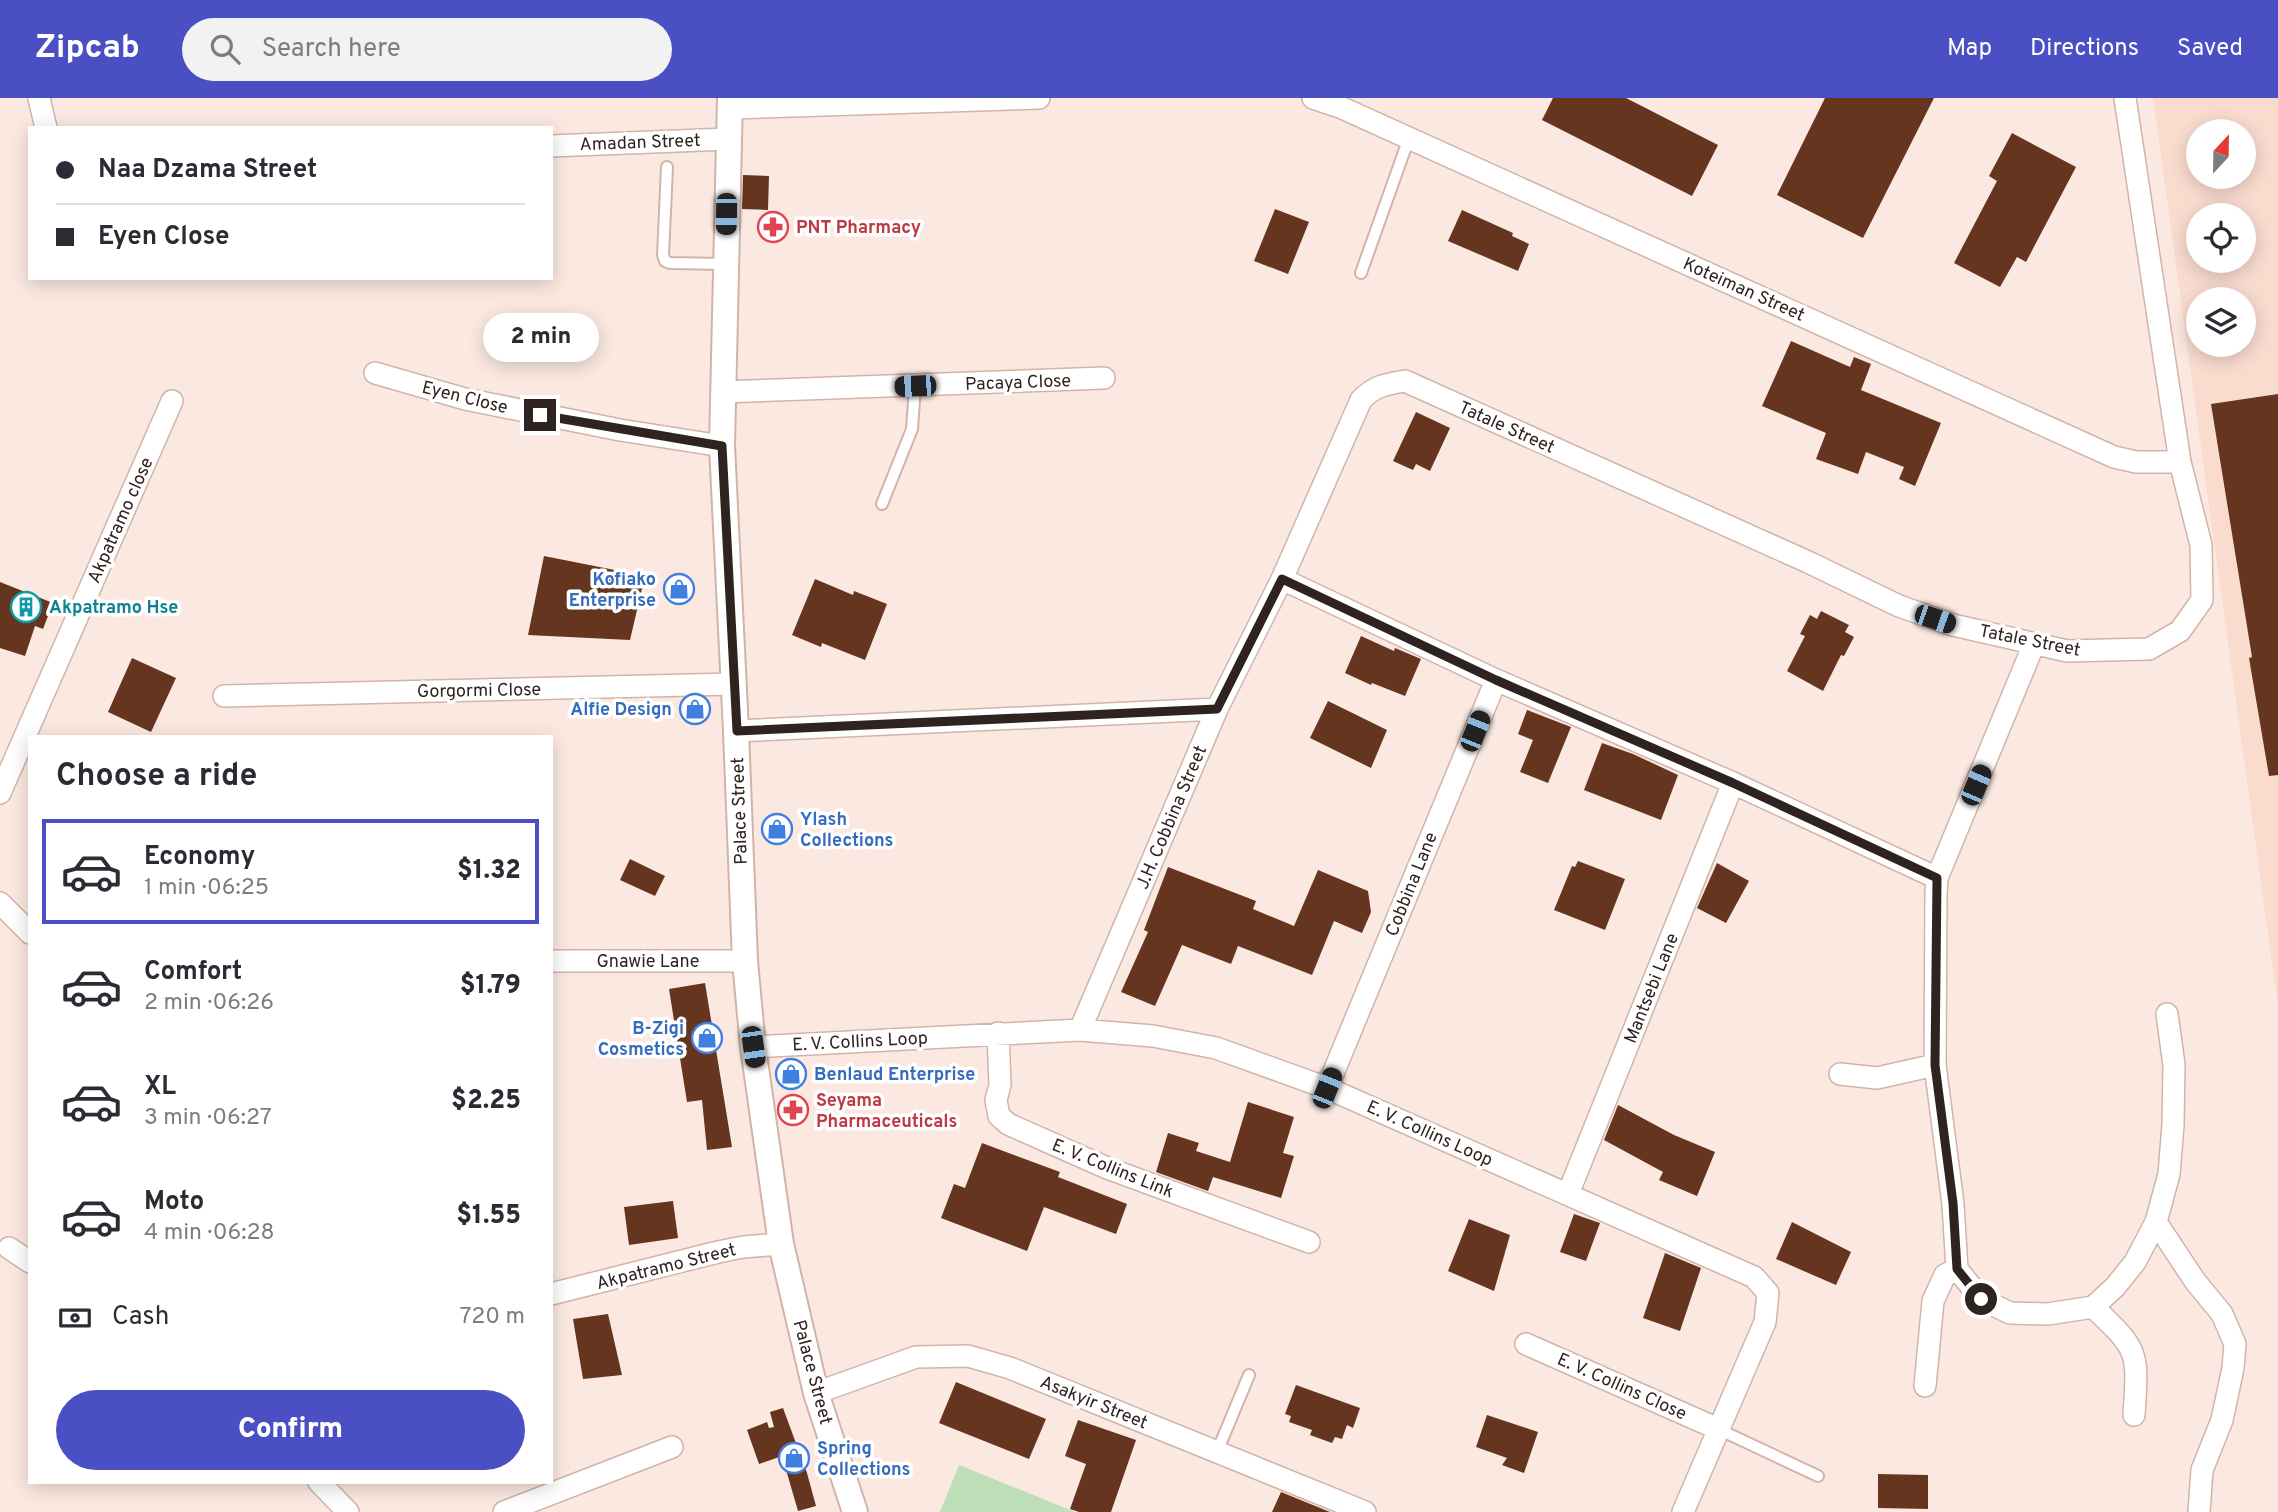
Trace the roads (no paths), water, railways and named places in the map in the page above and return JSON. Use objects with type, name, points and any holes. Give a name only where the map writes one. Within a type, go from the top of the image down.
[{"type":"street","points":[[39,98],[46,126]]},
{"type":"street","points":[[730,103],[1039,98]]},
{"type":"street","name":"Koteiman Street","points":[[1313,98],[1340,107],[2114,457],[2136,462],[2180,462]]},
{"type":"street","name":"Tatale Street","points":[[1381,385],[1405,381],[1795,556],[1899,606],[1953,625],[2067,651],[2149,649],[2180,631],[2202,600],[2201,545],[2180,462],[2125,98]]},
{"type":"street","name":"Palace Street","points":[[730,103],[722,446],[737,731],[745,961],[753,1047],[781,1244],[816,1393],[855,1512]]},
{"type":"street","name":"Amadan Street","points":[[553,146],[728,139]]},
{"type":"street","name":"Eyen Close","points":[[375,373],[465,399],[620,430],[722,446]]},
{"type":"street","name":"Pacaya Close","points":[[722,392],[1104,378]]},
{"type":"street","name":"J.H. Cobbina Street","points":[[1080,1030],[1217,709],[1282,579],[1360,400],[1370,390],[1381,385]]},
{"type":"street","name":"Akpatramo close","points":[[0,793],[172,401]]},
{"type":"street","points":[[1282,579],[1496,680],[1733,783],[1937,878]]},
{"type":"street","points":[[2034,644],[1937,878],[1935,1065],[1953,1203],[1957,1269],[1981,1299],[2010,1313],[2048,1314],[2093,1307],[2115,1287],[2135,1262],[2156,1222],[2169,1174],[2174,1065],[2167,1014]]},
{"type":"street","name":"Cobbina Lane","points":[[1327,1088],[1496,680]]},
{"type":"street","name":"Gorgormi Close","points":[[225,696],[733,684]]},
{"type":"street","points":[[737,731],[1217,709]]},
{"type":"street","name":"Mantsebi Lane","points":[[1568,1194],[1733,783]]},
{"type":"street","points":[[0,903],[28,931]]},
{"type":"street","name":"Gnawie Lane","points":[[553,961],[745,961]]},
{"type":"street","name":"E. V. Collins Loop","points":[[753,1047],[1080,1030],[1153,1036],[1216,1048],[1327,1088],[1754,1277],[1768,1293],[1765,1322],[1683,1512]]},
{"type":"street","name":"E. V. Collins Link","points":[[998,1033],[1000,1085],[996,1100],[999,1116],[1008,1124],[1107,1168],[1309,1242]]},
{"type":"street","points":[[1840,1074],[1877,1078],[1935,1065]]},
{"type":"street","points":[[2156,1222],[2195,1281],[2222,1314],[2235,1344],[2222,1420],[2202,1469],[2199,1512]]},
{"type":"street","name":"Akpatramo Street","points":[[553,1293],[718,1252],[781,1244]]},
{"type":"street","points":[[9,1248],[28,1261]]},
{"type":"street","points":[[1925,1386],[1933,1301],[1945,1275],[1957,1269]]},
{"type":"street","points":[[2093,1307],[2132,1348],[2137,1366],[2134,1415]]},
{"type":"street","name":"E. V. Collins Close","points":[[1526,1344],[1718,1429]]},
{"type":"street","name":"Asakyir Street","points":[[816,1393],[916,1357],[968,1356],[1010,1368],[1364,1512]]},
{"type":"street","points":[[504,1512],[673,1447]]},
{"type":"street","points":[[321,1484],[348,1512]]},
{"type":"lane","points":[[1361,273],[1409,138]]},
{"type":"lane","points":[[667,167],[663,255],[665,261],[725,264]]},
{"type":"lane","points":[[882,504],[912,429],[915,386]]},
{"type":"lane","points":[[1217,1452],[1249,1375]]},
{"type":"lane","points":[[1718,1429],[1818,1476]]},
{"type":"place","name":"PNT Pharmacy","points":[[773,227]]},
{"type":"place","name":"Kofiako Enterprise","points":[[679,589]]},
{"type":"place","name":"Akpatramo Hse","points":[[26,607]]},
{"type":"place","name":"Alfie Design","points":[[695,709]]},
{"type":"place","name":"Ylash Collections","points":[[777,829]]},
{"type":"place","name":"B-Zigi Cosmetics","points":[[707,1038]]},
{"type":"place","name":"Benlaud Enterprise","points":[[791,1074]]},
{"type":"place","name":"Seyama Pharmaceuticals","points":[[793,1110]]},
{"type":"place","name":"Spring Collections","points":[[794,1458]]}]
